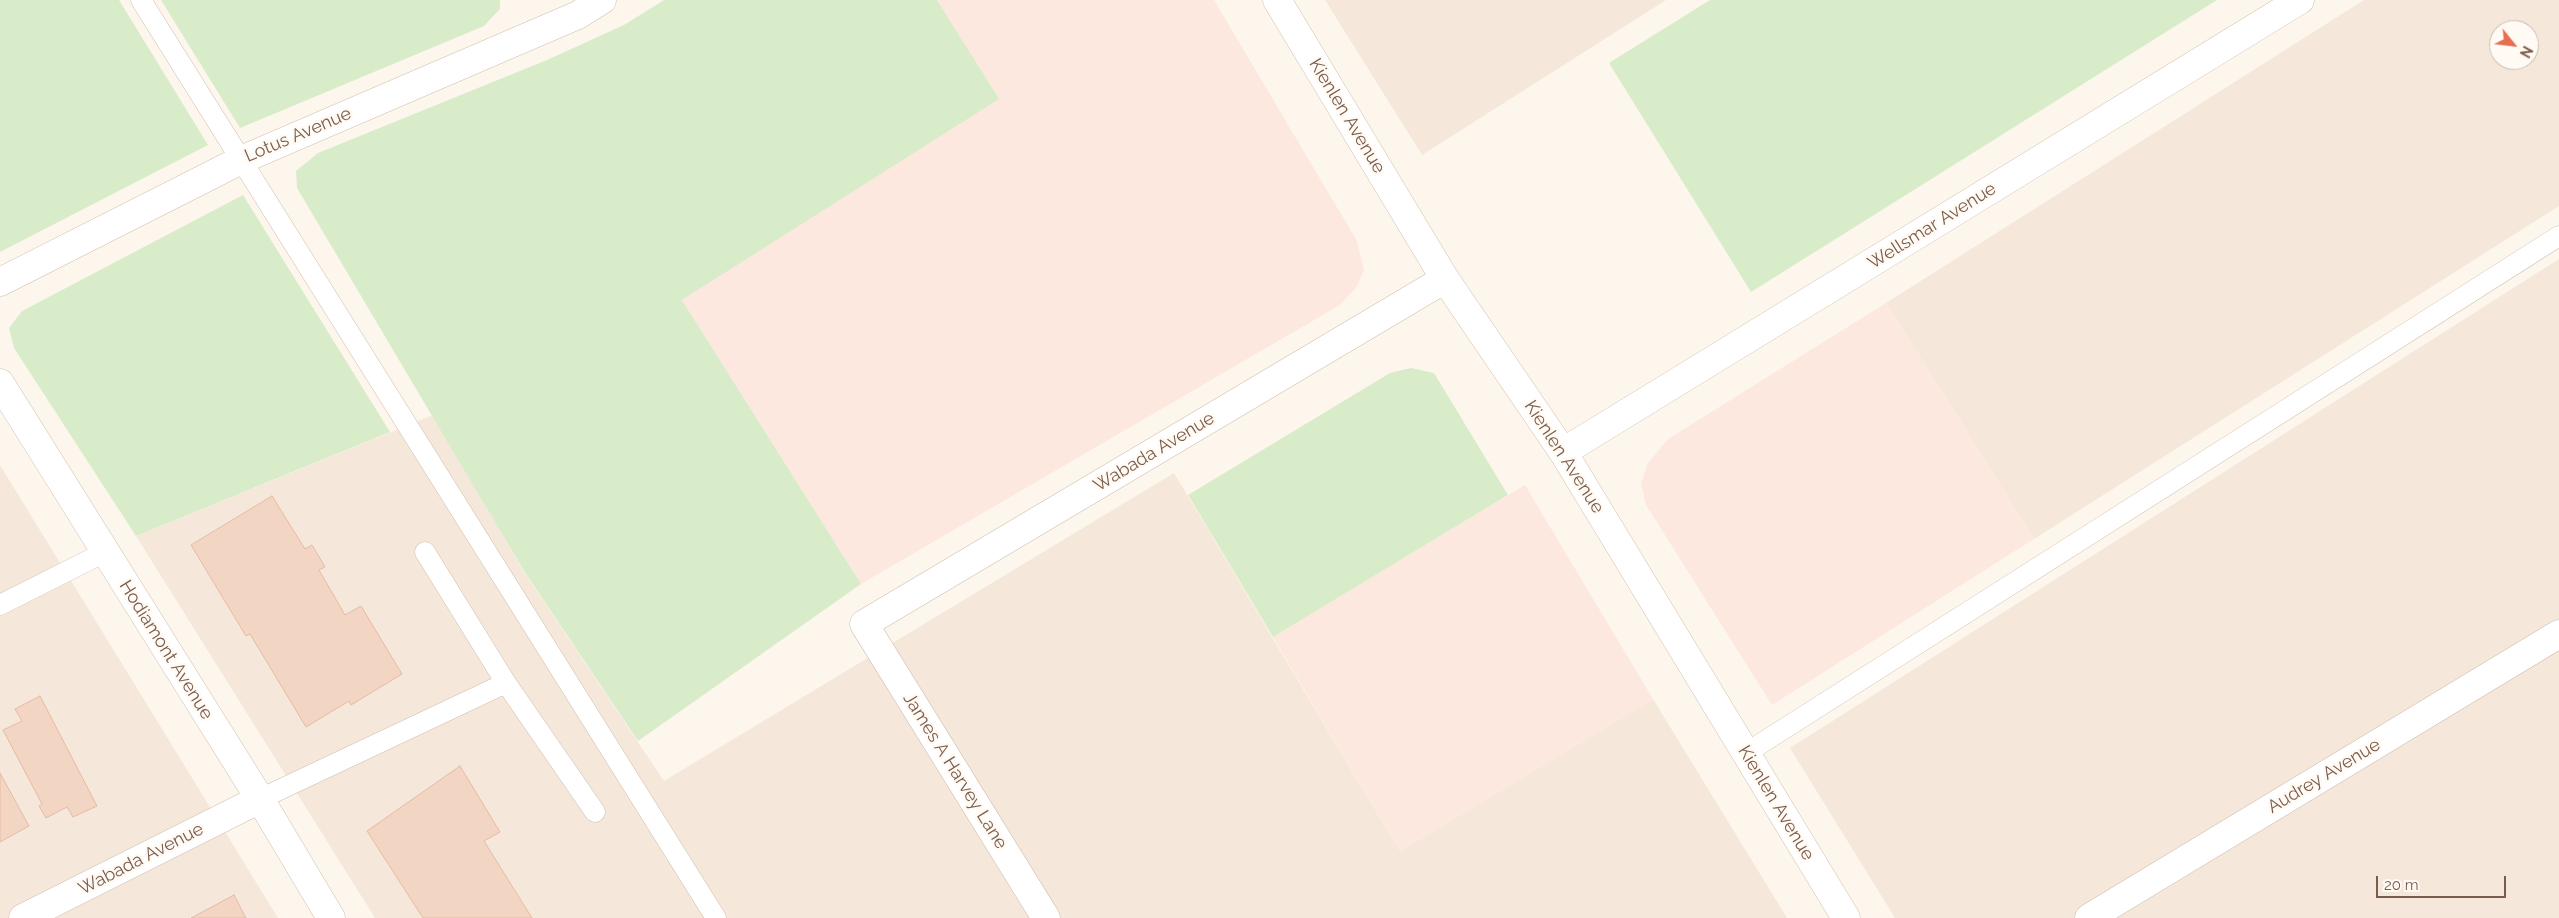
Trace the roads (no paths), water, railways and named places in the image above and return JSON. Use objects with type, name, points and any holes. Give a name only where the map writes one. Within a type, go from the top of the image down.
[{"type":"street","name":"Lotus Avenue","points":[[0,282],[241,160],[573,7],[602,0]]},
{"type":"street","name":"Kienlen Avenue","points":[[1277,0],[1445,280],[1563,452],[1846,918]]},
{"type":"street","name":"Wellsmar Avenue","points":[[1563,452],[2300,0]]},
{"type":"street","name":"Wabada Avenue","points":[[864,624],[1445,280]]},
{"type":"street","name":"Hodiamont Avenue","points":[[0,383],[260,799],[331,918]]},
{"type":"street","name":"James A Harvey Lane","points":[[864,624],[1046,918]]},
{"type":"street","name":"Audrey Avenue","points":[[2089,918],[2559,634]]},
{"type":"street","name":"Wabada Avenue","points":[[23,918],[260,799]]},
{"type":"lane","points":[[141,0],[716,918]]},
{"type":"lane","points":[[1746,753],[2559,236]]},
{"type":"lane","points":[[0,605],[105,552]]},
{"type":"lane","points":[[425,552],[506,683],[595,812]]},
{"type":"lane","points":[[260,799],[506,683]]}]
